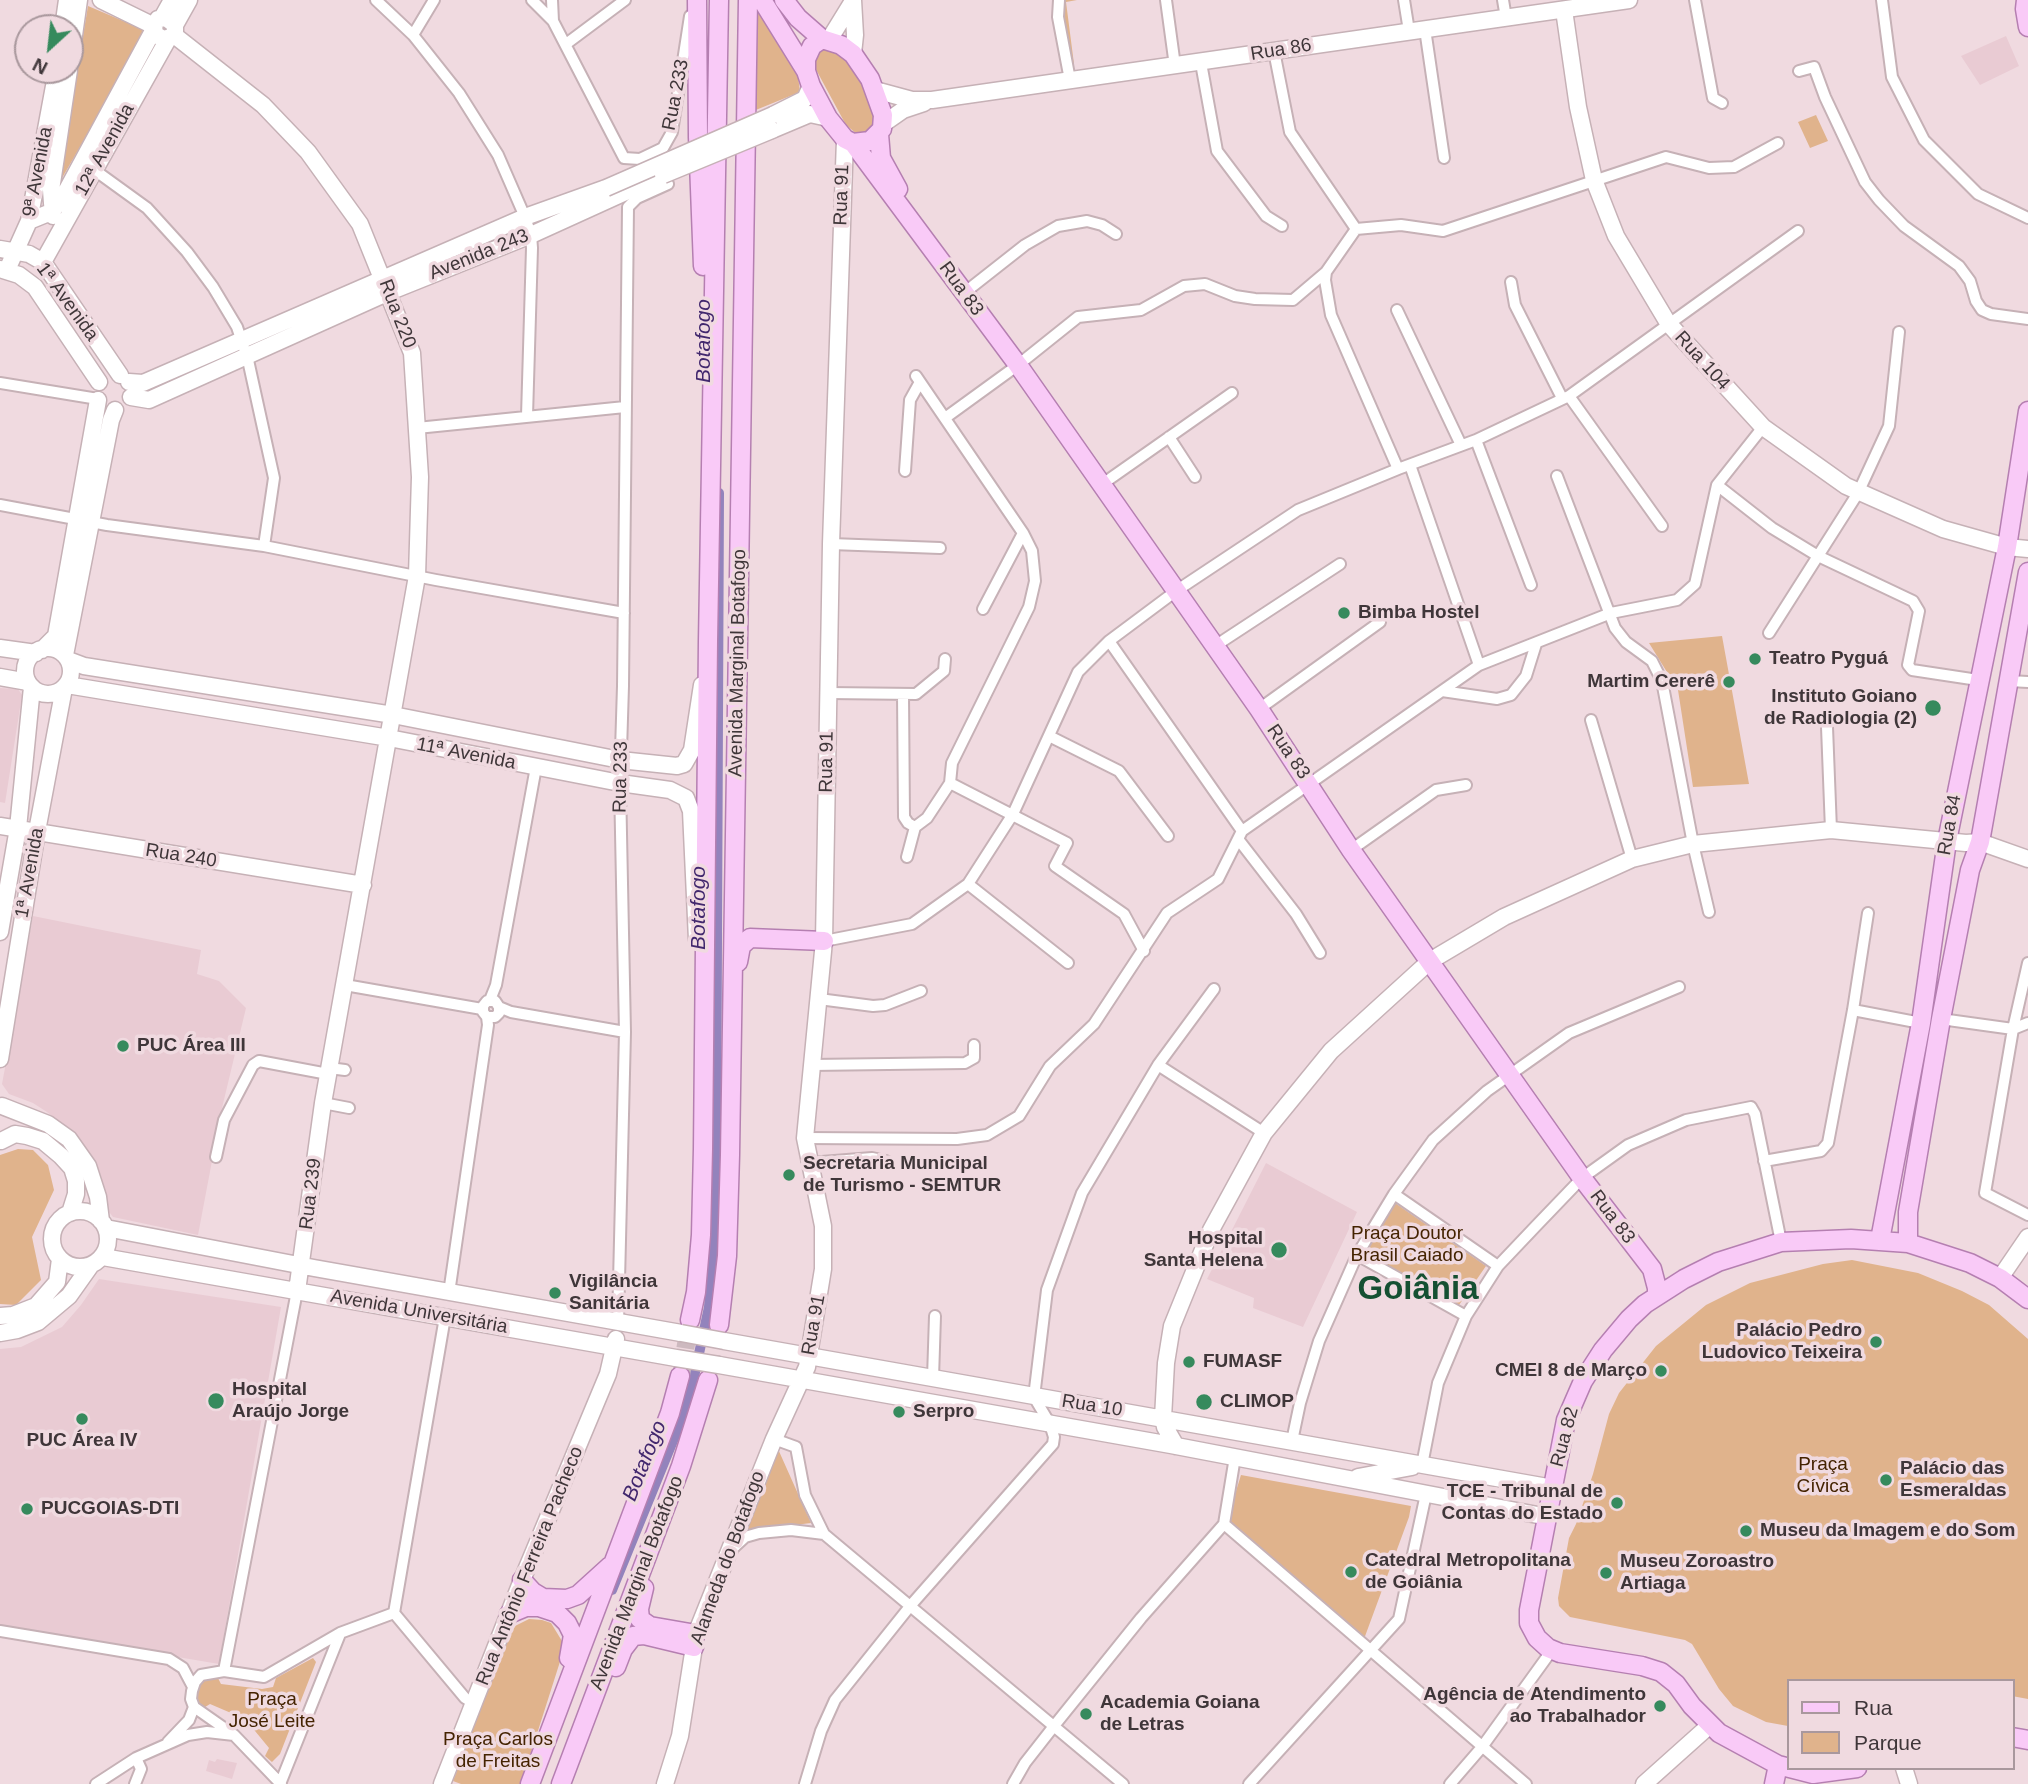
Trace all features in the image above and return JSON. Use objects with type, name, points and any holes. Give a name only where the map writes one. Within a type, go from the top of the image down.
[{"type":"main road","name":"Rua 220","points":[[101,0],[164,29],[263,105],[308,152],[360,224],[387,285],[412,353],[420,477],[417,576],[393,715]]},
{"type":"main road","name":"12ª Avenida","points":[[164,29],[172,0]]},
{"type":"main road","name":"12ª Avenida","points":[[43,262],[59,235],[89,165],[164,29],[189,0]]},
{"type":"main road","points":[[695,0],[704,272],[714,307]]},
{"type":"main road","name":"Avenida Marginal Botafogo","points":[[686,1327],[696,1292],[701,1235],[719,0]]},
{"type":"main road","name":"Avenida Marginal Botafogo","points":[[721,1333],[727,1256],[732,1045],[748,0]]},
{"type":"main road","name":"Rua 83","points":[[762,0],[809,78],[828,118],[922,235],[1018,365],[1259,709],[1351,850],[1582,1178],[1652,1269],[1679,1282]]},
{"type":"main road","points":[[784,0],[798,18],[825,39],[853,54],[853,1]]},
{"type":"main road","name":"Rua 86","points":[[875,90],[912,100],[932,100],[1629,0]]},
{"type":"main road","points":[[809,78],[808,52],[816,42],[825,39],[853,1]]},
{"type":"main road","name":"Rua 104","points":[[1564,10],[1578,107],[1594,180],[1616,236],[1668,323],[1763,427],[1858,493],[1943,529],[2007,547],[2028,548]]},
{"type":"main road","name":"Rua 83","points":[[853,54],[862,64],[880,103],[881,158],[922,235]]},
{"type":"main road","name":"Avenida 243","points":[[387,285],[531,235],[665,179],[773,122],[805,99],[809,78]]},
{"type":"main road","name":"9ª Avenida","points":[[8,271],[8,251],[29,221],[54,84]]},
{"type":"main road","name":"9ª Avenida","points":[[59,235],[51,212],[51,190],[67,84]]},
{"type":"main road","name":"Rua 86","points":[[881,129],[903,110],[932,100]]},
{"type":"main road","name":"Avenida 243","points":[[127,385],[142,383],[244,348],[387,285],[525,217],[773,122],[810,114],[828,118]]},
{"type":"main road","points":[[849,141],[870,141],[881,129]]},
{"type":"main road","name":"Rua 91","points":[[803,1380],[823,1269],[823,1226],[806,1138],[824,941],[831,544],[849,141]]},
{"type":"main road","name":"12ª Avenida","points":[[51,212],[89,165]]},
{"type":"main road","points":[[29,221],[51,212]]},
{"type":"main road","name":"1ª Avenida","points":[[8,251],[29,254],[43,262],[127,385]]},
{"type":"main road","points":[[8,271],[43,262]]},
{"type":"main road","name":"1ª Avenida","points":[[8,271],[35,287],[98,394]]},
{"type":"main road","points":[[0,677],[30,685],[43,694],[51,694],[66,686],[71,672],[66,658],[98,394],[108,375],[127,385],[124,407],[115,410],[104,406],[98,394]]},
{"type":"main road","points":[[30,685],[26,668],[39,651],[56,636],[83,520],[115,410]]},
{"type":"main road","name":"Rua 84","points":[[1880,1240],[1921,1023],[1947,841],[2007,547],[2028,411]]},
{"type":"main road","name":"Rua 84","points":[[1908,1243],[1908,1212],[1941,1019],[1970,870],[1980,842],[2028,572]]},
{"type":"main road","name":"11ª Avenida","points":[[66,658],[84,666],[393,715],[620,760],[677,766],[684,764],[689,758],[708,641]]},
{"type":"main road","points":[[0,648],[39,651],[54,649],[66,658]]},
{"type":"main road","name":"1ª Avenida","points":[[0,932],[18,828],[30,685]]},
{"type":"main road","name":"1ª Avenida","points":[[0,1059],[2,1032],[37,831],[66,686]]},
{"type":"main road","name":"11ª Avenida","points":[[66,686],[389,738],[620,783],[670,790],[686,798],[691,811],[697,952],[705,976]]},
{"type":"main road","name":"Rua 239","points":[[297,1291],[323,1103],[334,1071],[345,985],[393,715]]},
{"type":"main road","name":"Rua 240","points":[[0,826],[363,885]]},
{"type":"main road","points":[[1176,1446],[1163,1418],[1166,1363],[1172,1326],[1211,1230],[1264,1133],[1331,1051],[1430,961],[1504,917],[1632,859],[1693,844],[1831,830],[1966,843],[1980,842],[2028,859]]},
{"type":"main road","points":[[732,1045],[737,1027],[737,964],[744,941],[762,937],[824,941]]},
{"type":"main road","points":[[1,1104],[8,1119],[7,1130],[1,1142]]},
{"type":"main road","points":[[0,1333],[38,1322],[69,1296],[108,1244],[88,1166],[69,1139],[48,1124],[1,1104]]},
{"type":"main road","points":[[1,1142],[15,1134],[27,1136],[43,1141],[61,1156],[72,1168],[76,1181],[76,1194],[70,1213]]},
{"type":"main road","points":[[0,1316],[13,1315],[36,1306],[57,1282],[60,1259],[52,1242],[55,1224],[70,1213],[87,1212],[104,1225]]},
{"type":"main road","name":"Avenida Universitária","points":[[104,1225],[302,1266],[625,1324]]},
{"type":"main road","points":[[2000,1279],[2028,1237]]},
{"type":"main road","name":"Rua 82","points":[[1552,1650],[1534,1634],[1528,1615],[1566,1420],[1583,1381],[1603,1350],[1629,1319],[1657,1296],[1718,1262],[1781,1242],[1821,1239],[1908,1243],[1970,1263],[2000,1279],[2028,1299]]},
{"type":"main road","points":[[60,1259],[75,1267],[97,1261]]},
{"type":"main road","name":"Avenida Universitária","points":[[97,1261],[297,1291],[736,1368]]},
{"type":"main road","name":"Rua 83","points":[[1652,1269],[1657,1296]]},
{"type":"main road","name":"Rua 10","points":[[625,1324],[686,1327],[721,1333],[809,1356],[1553,1488]]},
{"type":"main road","name":"Rua 233","points":[[615,1347],[625,1324]]},
{"type":"main road","name":"Rua Antônio Ferreira Pacheco","points":[[442,1784],[522,1580],[608,1374],[615,1347]]},
{"type":"main road","name":"Rua 10","points":[[736,1368],[1176,1446],[1548,1517]]},
{"type":"main road","name":"Avenida Marginal Botafogo","points":[[530,1784],[670,1413],[680,1376]]},
{"type":"main road","name":"Avenida Marginal Botafogo","points":[[561,1784],[681,1466],[708,1380]]},
{"type":"main road","name":"Alameda do Botafogo","points":[[665,1784],[680,1736],[695,1641],[724,1559],[774,1439],[803,1380]]},
{"type":"main road","points":[[947,1406],[946,1399],[950,1392],[1000,1398],[1027,1396]]},
{"type":"main road","points":[[1338,1477],[1363,1477],[1422,1465]]},
{"type":"main road","points":[[681,1466],[683,1488],[644,1589],[639,1609],[640,1619],[650,1626],[695,1641]]},
{"type":"main road","points":[[522,1580],[543,1598],[567,1599],[578,1595],[612,1564]]},
{"type":"main road","points":[[509,1614],[526,1607],[539,1607],[558,1613],[567,1623],[573,1635],[562,1680],[564,1695]]},
{"type":"main road","points":[[569,1784],[628,1641],[633,1636],[644,1635],[695,1641]]},
{"type":"main road","points":[[1552,1650],[1642,1666],[1661,1672],[1676,1684],[1710,1725],[1738,1745],[1786,1768]]},
{"type":"main road","points":[[1644,1784],[1710,1725]]},
{"type":"main road","points":[[1774,1784],[1778,1765]]},
{"type":"main road","points":[[1790,1770],[1812,1779],[1849,1770]]},
{"type":"street","points":[[376,0],[413,35],[459,93],[498,155],[525,217],[531,235],[527,416]]},
{"type":"street","points":[[413,35],[434,0]]},
{"type":"street","points":[[532,0],[553,21],[566,44],[625,0]]},
{"type":"street","points":[[552,0],[553,21]]},
{"type":"street","name":"Rua 233","points":[[566,44],[624,158],[640,159],[663,148],[672,132],[695,0]]},
{"type":"street","points":[[1059,0],[1058,17],[1070,80]]},
{"type":"street","points":[[1166,0],[1175,66]]},
{"type":"street","points":[[1404,0],[1417,30],[1444,158]]},
{"type":"street","points":[[1503,0],[1506,18]]},
{"type":"street","points":[[1695,0],[1713,98],[1722,103]]},
{"type":"street","points":[[1882,0],[1892,76],[1924,140],[1978,194],[2028,218]]},
{"type":"street","points":[[1274,51],[1290,132],[1356,229]]},
{"type":"street","points":[[1201,63],[1217,151],[1266,216],[1282,226]]},
{"type":"street","points":[[1799,71],[1814,67],[1825,97],[1865,182],[1879,200],[1904,226],[1959,266],[1970,281],[1976,301],[1982,310],[1991,314],[2028,319]]},
{"type":"street","points":[[1356,229],[1401,225],[1443,231],[1666,157],[1709,168],[1734,167],[1779,143]]},
{"type":"street","points":[[89,165],[147,208],[187,252],[213,287],[237,327],[274,478],[264,546]]},
{"type":"street","name":"Rua 233","points":[[625,1324],[625,1032],[620,760],[628,207],[665,179]]},
{"type":"street","points":[[964,293],[1025,245],[1058,226],[1087,221],[1102,225],[1116,234]]},
{"type":"street","points":[[945,418],[1078,317],[1140,310],[1184,286],[1205,284],[1235,296],[1293,300],[1326,272],[1356,229]]},
{"type":"street","points":[[824,941],[912,924],[968,884],[1013,814],[1079,673],[1110,641],[1176,591],[1298,510],[1476,440],[1565,397],[1798,231]]},
{"type":"street","points":[[1326,272],[1331,315],[1398,469]]},
{"type":"street","points":[[1511,282],[1515,305],[1565,397],[1662,526]]},
{"type":"street","points":[[1397,310],[1461,445]]},
{"type":"street","points":[[1769,633],[1858,493],[1889,426],[1899,331]]},
{"type":"street","points":[[905,471],[910,400],[918,379],[1023,533],[1032,551],[1035,581],[1029,607],[952,763],[950,783],[927,818],[915,827],[907,857]]},
{"type":"street","points":[[0,383],[98,394]]},
{"type":"street","points":[[1101,485],[1232,393]]},
{"type":"street","points":[[417,428],[625,407]]},
{"type":"street","points":[[806,1138],[957,1139],[987,1135],[1019,1116],[1050,1066],[1094,1024],[1167,913],[1218,878],[1240,835],[1309,782],[1479,665],[1611,613],[1677,600],[1695,584],[1717,485],[1763,427]]},
{"type":"street","points":[[1169,437],[1195,477]]},
{"type":"street","points":[[1476,440],[1531,585]]},
{"type":"street","points":[[1410,465],[1479,665]]},
{"type":"street","points":[[1557,476],[1618,634],[1652,661],[1662,681],[1693,844],[1709,912]]},
{"type":"street","points":[[1717,485],[1772,528],[1818,556],[1913,601],[1919,611],[1908,666],[1912,670],[1978,680]]},
{"type":"street","points":[[0,505],[264,546],[624,613]]},
{"type":"street","points":[[983,609],[1023,533]]},
{"type":"street","points":[[831,544],[940,548]]},
{"type":"street","points":[[1215,646],[1340,564]]},
{"type":"street","points":[[1259,709],[1380,622]]},
{"type":"street","points":[[1110,641],[1320,953]]},
{"type":"street","points":[[1442,691],[1497,699],[1511,695],[1526,676],[1536,644]]},
{"type":"street","points":[[828,693],[916,694],[944,671],[945,659]]},
{"type":"street","points":[[2009,681],[2028,682]]},
{"type":"street","points":[[903,694],[904,817],[915,827]]},
{"type":"street","points":[[1591,720],[1632,859]]},
{"type":"street","points":[[1828,727],[1831,830]]},
{"type":"street","points":[[1049,736],[1119,771],[1168,836]]},
{"type":"street","points":[[449,1293],[489,1010],[537,767]]},
{"type":"street","points":[[950,783],[1067,843],[1055,866],[1124,914],[1144,951]]},
{"type":"street","points":[[1351,850],[1436,790],[1466,785]]},
{"type":"street","points":[[968,884],[1068,963]]},
{"type":"street","points":[[1764,1161],[1821,1151],[1828,1143],[1868,913]]},
{"type":"street","points":[[2028,963],[2013,1029],[1985,1193],[2028,1215]]},
{"type":"street","points":[[345,985],[625,1032]]},
{"type":"street","points":[[1292,1441],[1300,1403],[1319,1341],[1357,1255],[1394,1194],[1433,1140],[1487,1091],[1569,1033],[1679,987]]},
{"type":"street","points":[[805,1784],[821,1731],[835,1700],[911,1605],[1050,1450],[1054,1437],[1050,1424],[1027,1396],[1047,1290],[1082,1192],[1158,1065],[1214,989]]},
{"type":"street","points":[[818,999],[873,1006],[885,1005],[922,991]]},
{"type":"street","points":[[1853,1010],[1921,1023]]},
{"type":"street","points":[[1941,1019],[2013,1029],[2028,1023]]},
{"type":"street","points":[[811,1065],[965,1063],[974,1058],[974,1045]]},
{"type":"street","points":[[216,1157],[224,1119],[253,1065],[259,1061],[334,1071]]},
{"type":"street","points":[[1158,1065],[1264,1133]]},
{"type":"street","points":[[323,1103],[349,1108]]},
{"type":"street","points":[[1422,1465],[1438,1383],[1466,1316],[1499,1266],[1582,1178],[1628,1145],[1686,1120],[1751,1107],[1755,1114],[1781,1242]]},
{"type":"street","points":[[809,1163],[884,1160]]},
{"type":"street","points":[[1394,1194],[1499,1266]]},
{"type":"street","points":[[1357,1255],[1466,1316]]},
{"type":"street","name":"Rua 239","points":[[224,1671],[297,1291]]},
{"type":"street","points":[[933,1378],[936,1316]]},
{"type":"street","points":[[445,1317],[394,1613],[465,1698],[475,1704]]},
{"type":"street","points":[[774,1439],[796,1447],[805,1495],[824,1534],[1124,1784]]},
{"type":"street","points":[[1013,1784],[1025,1763],[1141,1618],[1224,1524],[1235,1457]]},
{"type":"street","points":[[1249,1784],[1399,1619],[1426,1494]]},
{"type":"street","points":[[1224,1524],[1526,1784]]},
{"type":"street","points":[[724,1559],[745,1537],[759,1533],[791,1530],[824,1534]]},
{"type":"street","points":[[340,1633],[280,1784],[234,1735],[194,1707],[191,1699],[193,1687],[201,1675],[224,1671],[264,1677],[340,1633],[394,1613]]},
{"type":"street","points":[[0,1631],[169,1659],[183,1668],[193,1687]]},
{"type":"street","points":[[312,1650],[327,1665]]},
{"type":"street","points":[[1450,1784],[1482,1747],[1552,1650]]},
{"type":"street","points":[[168,1742],[189,1720],[194,1707]]},
{"type":"street","points":[[96,1784],[136,1758],[168,1742],[207,1732],[234,1735]]},
{"type":"street","points":[[135,1784],[141,1769],[136,1758]]},
{"type":"shaded area","points":[[2006,36],[2019,66],[1980,85],[1961,56]]},
{"type":"shaded area","points":[[0,688],[18,689],[22,695],[5,803],[0,802]]},
{"type":"shaded area","name":"PUC Área III","points":[[33,916],[201,950],[197,974],[219,981],[246,1008],[222,1108],[198,1235],[113,1217],[106,1208],[101,1176],[87,1152],[67,1129],[47,1112],[33,1103],[9,1094],[2,1084]]},
{"type":"shaded area","name":"Hospital Santa Helena","points":[[1266,1163],[1357,1212],[1303,1327],[1253,1308],[1254,1298],[1207,1279]]},
{"type":"shaded area","name":"PUC Área IV","points":[[99,1279],[281,1307],[219,1664],[0,1627],[0,1349],[21,1347],[62,1327]]},
{"type":"shaded area","points":[[217,1759],[237,1763],[232,1779],[206,1771],[209,1760],[215,1762]]},
{"type":"green space","points":[[752,0],[798,76],[800,92],[746,114]]},
{"type":"green space","points":[[1052,0],[1077,0],[1066,2],[1074,64],[1061,66]]},
{"type":"green space","points":[[88,6],[147,31],[58,185],[75,84],[84,84],[84,30]]},
{"type":"green space","points":[[826,45],[851,61],[878,120],[874,129],[857,134],[846,125],[813,64],[814,52]]},
{"type":"green space","points":[[1816,115],[1828,141],[1810,148],[1798,122]]},
{"type":"green space","points":[[1722,636],[1749,784],[1693,787],[1678,690],[1649,643]]},
{"type":"green space","points":[[18,1149],[33,1150],[48,1165],[54,1190],[32,1237],[41,1280],[16,1305],[0,1304],[0,1155]]},
{"type":"green space","name":"Praça Doutor Brasil Caiado","points":[[1395,1203],[1486,1266],[1459,1305],[1364,1254]]},
{"type":"green space","name":"Praça Cívica","points":[[1852,1260],[1918,1273],[1989,1305],[2028,1339],[2028,1699],[2014,1696],[2014,1679],[1786,1679],[1786,1726],[1766,1722],[1733,1706],[1719,1689],[1692,1644],[1685,1640],[1570,1617],[1559,1606],[1558,1598],[1569,1538],[1593,1474],[1609,1414],[1619,1393],[1656,1346],[1706,1305],[1750,1283],[1823,1264]]},
{"type":"green space","points":[[778,1449],[811,1523],[737,1532]]},
{"type":"green space","points":[[1241,1475],[1411,1506],[1364,1639],[1227,1520]]},
{"type":"green space","name":"Praça Carlos de Freitas","points":[[529,1619],[551,1623],[565,1646],[521,1784],[461,1784],[453,1781],[511,1628]]},
{"type":"green space","name":"Praça José Leite","points":[[313,1658],[316,1662],[280,1754],[272,1762],[265,1756],[269,1748],[246,1720],[239,1725],[233,1723],[231,1713],[210,1704],[202,1709],[195,1703],[197,1686],[208,1676],[224,1675],[218,1678],[221,1684],[262,1689],[273,1687],[276,1678]]},
{"type":"waterway","name":"Botafogo","points":[[612,1590],[681,1421],[691,1391],[709,1307],[716,1165],[719,493]]},
{"type":"tunnel","points":[[681,1375],[690,1320]]},
{"type":"place","name":"Bimba Hostel","points":[[1344,613]]},
{"type":"place","name":"Teatro Pyguá","points":[[1755,659]]},
{"type":"place","name":"Martim Cererê","points":[[1729,682]]},
{"type":"place","name":"Instituto Goiano de Radiologia (2)","points":[[1933,708]]},
{"type":"place","name":"PUC Área III","points":[[123,1046]]},
{"type":"place","name":"Secretaria Municipal de Turismo - SEMTUR","points":[[789,1175]]},
{"type":"place","name":"Hospital Santa Helena","points":[[1279,1250]]},
{"type":"place","name":"Vigilância Sanitária","points":[[555,1293]]},
{"type":"place","name":"Palácio Pedro Ludovico Teixeira","points":[[1876,1342]]},
{"type":"place","name":"FUMASF","points":[[1189,1362]]},
{"type":"place","name":"CMEI 8 de Março","points":[[1661,1371]]},
{"type":"place","name":"Hospital Araújo Jorge","points":[[216,1401]]},
{"type":"place","name":"CLIMOP","points":[[1204,1402]]},
{"type":"place","name":"Serpro","points":[[899,1412]]},
{"type":"place","name":"PUC Área IV","points":[[82,1419]]},
{"type":"place","name":"Palácio das Esmeraldas","points":[[1886,1480]]},
{"type":"place","name":"TCE - Tribunal de Contas do Estado","points":[[1617,1503]]},
{"type":"place","name":"PUCGOIAS-DTI","points":[[27,1509]]},
{"type":"place","name":"Museu da Imagem e do Som","points":[[1746,1531]]},
{"type":"place","name":"Catedral Metropolitana de Goiânia","points":[[1351,1572]]},
{"type":"place","name":"Museu Zoroastro Artiaga","points":[[1606,1573]]},
{"type":"place","name":"Agência de Atendimento ao Trabalhador","points":[[1660,1706]]},
{"type":"place","name":"Academia Goiana de Letras","points":[[1086,1714]]},
{"type":"district","name":"Goiânia","points":[[1418,1290]]}]
